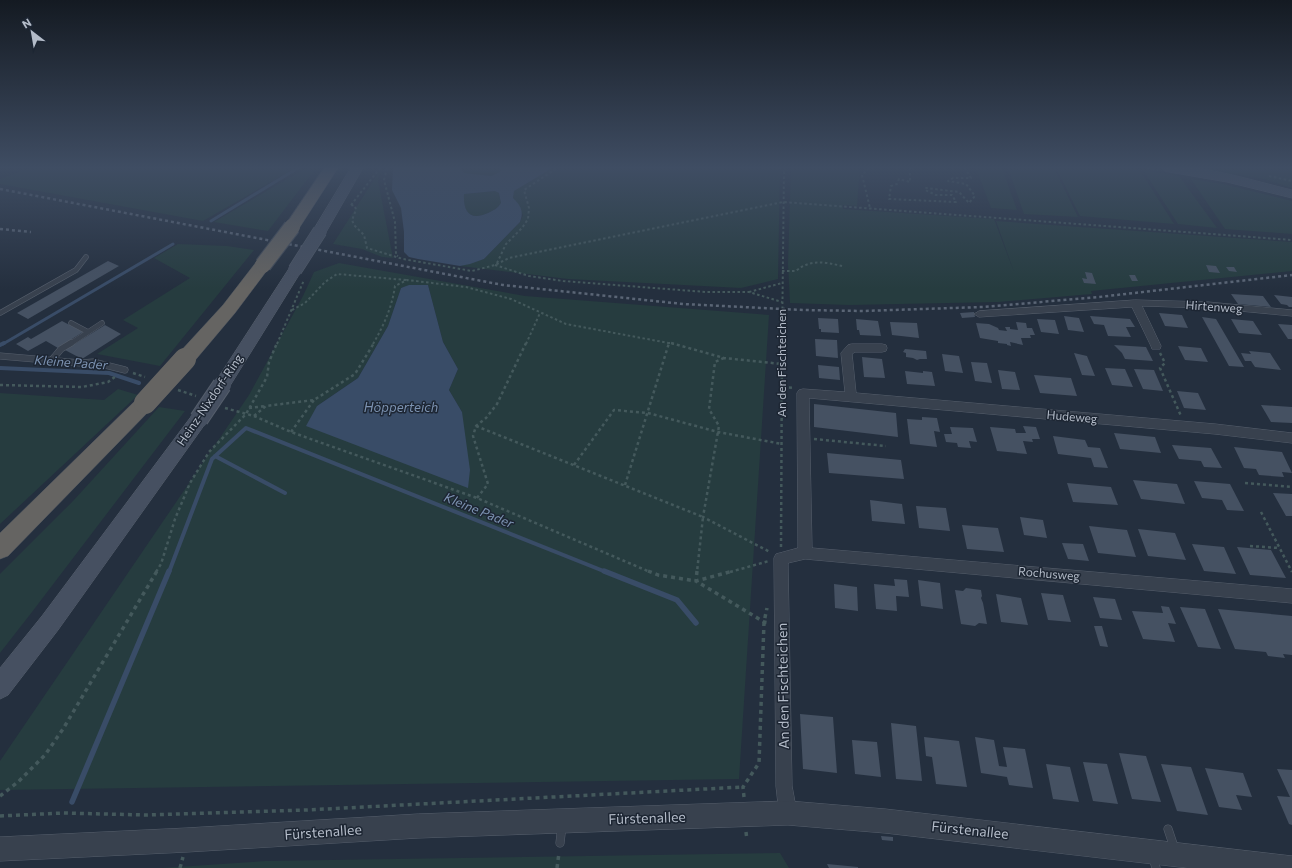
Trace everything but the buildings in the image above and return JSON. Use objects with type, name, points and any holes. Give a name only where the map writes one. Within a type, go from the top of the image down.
[{"type":"highway","points":[[0,549],[145,403],[185,359],[228,309],[292,227],[304,209]]},
{"type":"main road","name":"Heinz-Nixdorf-Ring","points":[[0,687],[50,623],[199,419],[300,274],[320,231],[333,209]]},
{"type":"main road","name":"Heinz-Nixdorf-Ring","points":[[0,700],[50,623]]},
{"type":"street","name":"Hirtenweg","points":[[979,314],[1135,303],[1208,305],[1292,313]]},
{"type":"street","points":[[1135,303],[1156,346]]},
{"type":"street","points":[[851,397],[846,353],[852,348],[882,348]]},
{"type":"street","name":"Hudeweg","points":[[803,393],[1186,427],[1292,438]]},
{"type":"street","name":"An den Fischteichen","points":[[803,393],[805,552]]},
{"type":"street","points":[[781,558],[805,552]]},
{"type":"street","name":"Rochusweg","points":[[805,552],[1292,596]]},
{"type":"street","name":"An den Fischteichen","points":[[781,558],[784,786],[788,813]]},
{"type":"street","name":"Fürstenallee","points":[[0,849],[210,839],[425,826],[788,813],[885,821],[1154,860],[1177,855],[1292,868]]},
{"type":"lane","points":[[0,313],[76,270],[86,257]]},
{"type":"lane","points":[[71,323],[88,332]]},
{"type":"lane","points":[[51,361],[61,349],[102,323]]},
{"type":"lane","points":[[0,356],[81,363],[93,362],[126,370]]},
{"type":"lane","points":[[560,843],[562,820]]},
{"type":"lane","points":[[1168,829],[1177,855]]},
{"type":"path","points":[[356,209],[352,220],[354,225],[364,235],[367,248],[403,259],[472,271],[495,265],[509,258],[751,209]]},
{"type":"path","points":[[391,209],[395,222],[396,255],[403,259]]},
{"type":"path","points":[[495,265],[500,259],[506,244],[519,233],[526,222],[529,209]]},
{"type":"path","name":"An den Fischteichen","points":[[781,558],[783,209]]},
{"type":"path","points":[[876,209],[1292,240]]},
{"type":"path","points":[[782,270],[796,271],[800,266],[817,260],[842,266]]},
{"type":"path","points":[[495,265],[530,276],[563,281],[706,292],[748,292],[782,282]]},
{"type":"path","points":[[0,796],[18,782],[45,755],[63,729],[161,564],[175,519],[190,483],[209,452],[246,414],[267,377],[269,362],[292,310],[300,274]]},
{"type":"path","points":[[292,310],[298,309],[306,304],[330,276],[337,274],[407,280],[466,287],[511,299],[566,324],[669,342],[724,358],[782,364]]},
{"type":"path","points":[[291,432],[314,400],[355,374],[384,326],[393,300],[395,286],[407,280]]},
{"type":"path","points":[[748,292],[782,302]]},
{"type":"path","points":[[477,498],[488,484],[473,436],[476,426],[486,418],[496,404],[540,313]]},
{"type":"path","points":[[625,485],[669,342]]},
{"type":"path","points":[[1156,346],[1165,363],[1160,368],[1186,427]]},
{"type":"path","points":[[696,581],[703,516],[719,426],[709,409],[715,362],[724,358]]},
{"type":"path","points":[[126,370],[146,377]]},
{"type":"path","points":[[0,385],[82,387],[108,382]]},
{"type":"path","points":[[182,392],[198,397]]},
{"type":"path","points":[[249,408],[314,400]]},
{"type":"path","points":[[254,416],[266,406]]},
{"type":"path","points":[[574,465],[614,410],[648,414],[718,432],[782,444]]},
{"type":"path","points":[[235,411],[254,416],[291,432],[477,498],[658,575],[696,581],[764,622]]},
{"type":"path","points":[[476,426],[703,516],[781,558]]},
{"type":"path","points":[[804,438],[886,446]]},
{"type":"path","points":[[1245,483],[1292,487]]},
{"type":"path","points":[[1261,512],[1292,572]]},
{"type":"path","points":[[1250,546],[1280,548]]},
{"type":"path","points":[[696,581],[781,558]]},
{"type":"path","points":[[0,816],[63,813],[147,815],[307,810],[743,787],[759,763],[764,622],[769,601]]},
{"type":"path","points":[[556,868],[560,843]]},
{"type":"path","points":[[180,868],[181,861]]},
{"type":"green space","points":[[134,209],[225,209],[203,221]]},
{"type":"green space","points":[[237,209],[285,209],[268,231],[214,222]]},
{"type":"green space","points":[[356,209],[383,209],[393,258],[382,257],[362,249],[333,244]]},
{"type":"green space","points":[[466,209],[496,209],[488,213],[476,216],[468,213]]},
{"type":"green space","points":[[519,209],[779,209],[778,279],[741,288],[568,279],[460,266],[484,259],[520,222],[523,215]]},
{"type":"green space","points":[[790,209],[843,209],[994,219],[1014,272],[996,221],[1292,242],[1292,271],[1091,291],[1092,294],[998,302],[850,305],[790,303],[788,264]]},
{"type":"green space","points":[[998,209],[1016,209],[1017,210]]},
{"type":"green space","points":[[1022,209],[1074,209],[1078,217],[1024,214]]},
{"type":"green space","points":[[1076,209],[1164,209],[1174,224],[1080,216]]},
{"type":"green space","points":[[1168,209],[1203,209],[1217,228],[1178,224]]},
{"type":"green space","points":[[1211,209],[1292,209],[1292,234],[1225,229]]},
{"type":"green space","points":[[178,244],[227,246],[254,250],[160,366],[97,354],[138,328],[123,320],[190,278],[154,258]]},
{"type":"green space","points":[[339,263],[525,296],[769,315],[739,779],[0,790],[0,761],[249,395],[303,296],[314,272]],"holes":[[[428,285],[443,342],[458,369],[449,390],[462,412],[317,406],[358,378],[388,326],[401,288]]]},
{"type":"green space","points":[[118,389],[138,395],[0,524],[0,393],[104,400]]},
{"type":"green space","points":[[159,407],[185,411],[0,653],[0,574],[73,501]]},
{"type":"green space","points":[[780,853],[789,868],[162,868],[266,861]]},
{"type":"water","points":[[401,209],[466,209],[472,215],[477,216],[488,213],[496,209],[521,209],[522,212],[520,222],[484,259],[460,266],[409,257],[404,252],[404,232]]},
{"type":"water","name":"Höpperteich","points":[[409,285],[428,285],[443,342],[458,369],[449,390],[462,412],[470,470],[468,488],[306,426],[317,406],[358,378],[388,326],[401,288]]},
{"type":"waterway","points":[[211,221],[232,209]]},
{"type":"waterway","points":[[3,344],[173,244]]},
{"type":"waterway","points":[[0,345],[4,343]]},
{"type":"waterway","name":"Kleine Pader","points":[[0,368],[109,373],[139,383]]},
{"type":"waterway","name":"Kleine Pader","points":[[215,456],[246,428],[606,572]]},
{"type":"waterway","points":[[169,572],[212,459],[215,456]]},
{"type":"waterway","points":[[215,456],[285,493]]},
{"type":"waterway","points":[[72,802],[169,571]]},
{"type":"waterway","name":"Kleine Pader","points":[[604,571],[677,600],[696,623]]},
{"type":"railway","points":[[102,209],[503,285],[683,304],[803,310],[863,311],[983,307],[1099,297],[1292,275]]},
{"type":"railway","points":[[0,229],[31,232]]}]
